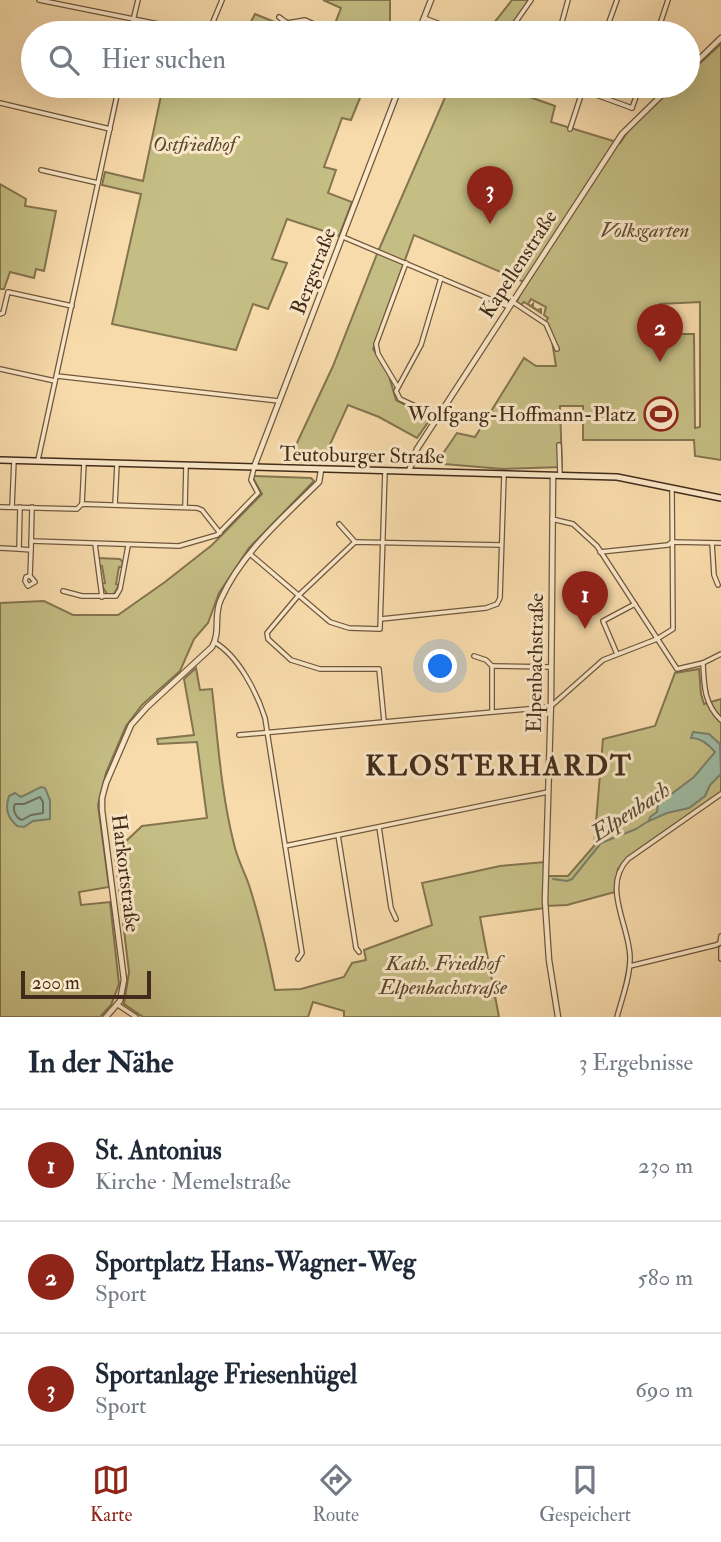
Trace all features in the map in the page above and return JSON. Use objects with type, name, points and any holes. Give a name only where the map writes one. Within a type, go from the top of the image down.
[{"type":"main road","name":"Teutoburger Straße","points":[[0,460],[617,477],[721,498]]},
{"type":"street","points":[[39,0],[149,21]]},
{"type":"street","points":[[133,21],[138,0]]},
{"type":"street","points":[[213,21],[222,0]]},
{"type":"street","points":[[423,21],[431,0]]},
{"type":"street","points":[[516,21],[531,0]]},
{"type":"street","points":[[562,21],[568,0]]},
{"type":"street","points":[[610,21],[617,0]]},
{"type":"street","points":[[661,21],[668,0]]},
{"type":"street","points":[[279,17],[284,21]]},
{"type":"street","points":[[424,18],[432,21]]},
{"type":"street","points":[[700,58],[721,38]]},
{"type":"street","points":[[38,461],[116,98]]},
{"type":"street","name":"Bergstraße","points":[[254,468],[395,98]]},
{"type":"street","points":[[570,128],[582,98]]},
{"type":"street","points":[[609,98],[632,108],[638,116]]},
{"type":"street","points":[[632,108],[636,98]]},
{"type":"street","name":"Kapellenstraße","points":[[410,471],[413,456],[438,416],[616,143],[638,116],[658,98]]},
{"type":"street","points":[[0,103],[110,129]]},
{"type":"street","points":[[41,170],[98,183]]},
{"type":"street","points":[[343,237],[509,307]]},
{"type":"street","points":[[397,386],[378,354],[376,344],[406,263]]},
{"type":"street","points":[[438,416],[400,399],[396,393],[397,386],[421,345],[442,278]]},
{"type":"street","points":[[0,314],[3,313],[8,292],[72,306]]},
{"type":"street","points":[[512,302],[546,324],[557,349]]},
{"type":"street","points":[[0,369],[56,378],[279,401]]},
{"type":"street","points":[[559,445],[560,476]]},
{"type":"street","points":[[12,507],[14,460]]},
{"type":"street","points":[[0,507],[77,509],[82,504],[83,463]]},
{"type":"street","points":[[115,505],[117,464]]},
{"type":"street","points":[[185,507],[186,466]]},
{"type":"street","points":[[31,541],[179,546],[220,533],[258,494],[251,480],[254,468]]},
{"type":"street","points":[[298,959],[302,953],[267,731],[255,692],[225,648],[214,642],[219,603],[250,554],[319,482],[321,470]]},
{"type":"street","points":[[250,554],[325,619],[338,626],[380,629],[386,471]]},
{"type":"street","points":[[381,619],[486,608],[497,604],[500,598],[504,474]]},
{"type":"street","name":"Elpenbachstraße","points":[[552,476],[545,905],[549,960],[558,1017]]},
{"type":"street","points":[[239,735],[550,706],[596,665],[657,639],[673,629],[672,488]]},
{"type":"street","points":[[82,504],[199,508],[220,533]]},
{"type":"street","points":[[19,549],[20,507]]},
{"type":"street","points":[[30,576],[32,507]]},
{"type":"street","points":[[552,519],[573,524],[600,552],[677,669],[704,663],[721,654]]},
{"type":"street","points":[[339,524],[355,542]]},
{"type":"street","points":[[384,721],[379,669],[320,669],[291,660],[268,639],[267,632],[298,596],[355,542],[501,545]]},
{"type":"street","points":[[600,552],[668,545],[673,542],[721,543]]},
{"type":"street","points":[[712,543],[714,575],[718,585]]},
{"type":"street","points":[[95,544],[102,597]]},
{"type":"street","points":[[63,591],[82,596],[113,597],[120,592],[128,545]]},
{"type":"street","points":[[0,548],[31,550]]},
{"type":"street","points":[[617,654],[603,621],[635,604]]},
{"type":"street","name":"Harkortstraße","points":[[117,1005],[123,992],[124,976],[102,810],[103,789],[131,725],[147,706],[205,654],[214,642]]},
{"type":"street","points":[[474,656],[492,666],[550,667]]},
{"type":"street","points":[[704,663],[705,694],[721,720]]},
{"type":"street","points":[[492,666],[492,712]]},
{"type":"street","points":[[285,846],[548,792]]},
{"type":"street","points":[[617,1017],[630,966],[629,945],[616,892],[620,870],[628,859],[721,794]]},
{"type":"street","points":[[379,827],[391,908],[396,919]]},
{"type":"street","points":[[338,835],[356,948],[359,952]]},
{"type":"street","points":[[721,936],[721,959]]},
{"type":"street","points":[[630,966],[720,945]]},
{"type":"street","points":[[106,1017],[117,1005],[134,1016]]},
{"type":"green space","points":[[323,0],[390,0],[390,21],[336,21],[341,8]]},
{"type":"green space","points":[[512,0],[529,0],[514,21],[495,21]]},
{"type":"green space","points":[[255,14],[272,21],[251,21]]},
{"type":"green space","name":"Volksgarten","points":[[721,44],[721,460],[695,456],[694,440],[583,440],[583,406],[560,406],[562,467],[503,469],[444,464],[444,452],[457,433],[475,437],[524,358],[536,366],[556,366],[552,341],[544,324],[548,318],[544,315],[546,307],[531,299],[528,304],[533,304],[537,310],[541,309],[541,313],[524,302],[521,305],[517,302],[524,282],[414,235],[373,349],[387,369],[396,400],[431,418],[417,438],[379,417],[348,405],[322,462],[288,462],[333,366],[377,254],[445,98],[532,98],[555,106],[551,122],[620,143],[633,124],[662,98],[700,98],[700,63]],"holes":[[[700,302],[700,427],[695,428],[694,334],[672,334],[671,318],[660,318],[660,304]]]},
{"type":"green space","name":"Ostfriedhof","points":[[160,98],[360,98],[351,120],[342,118],[324,167],[336,170],[328,193],[352,202],[339,236],[287,219],[272,259],[287,263],[268,309],[253,304],[236,350],[112,324],[141,194],[102,185],[105,172],[143,181]]},
{"type":"green space","points":[[0,184],[26,199],[25,206],[56,211],[44,271],[36,269],[34,278],[10,272],[4,289],[0,289]]},
{"type":"green space","points":[[252,476],[311,478],[314,481],[249,548],[219,593],[208,623],[194,639],[180,671],[142,705],[126,726],[106,773],[98,805],[109,887],[79,892],[81,905],[110,902],[119,984],[111,1005],[100,1017],[0,1017],[0,603],[44,601],[73,615],[118,615],[212,545],[262,494]]},
{"type":"green space","points":[[98,558],[120,559],[123,562],[122,567],[119,567],[116,584],[119,585],[114,594],[107,594],[101,584],[105,583]]},
{"type":"green space","name":"Kath. Friedhof Elpenbachstraße","points":[[196,668],[200,690],[212,689],[226,806],[237,854],[257,911],[275,990],[301,989],[344,977],[352,963],[366,960],[364,950],[432,925],[422,883],[500,866],[545,862],[545,908],[480,917],[499,1017],[344,1017],[344,1011],[313,1002],[308,1017],[143,1017],[124,1004],[129,972],[114,847],[123,844],[142,826],[207,818],[197,742],[158,744],[157,739],[194,735],[184,679]]},
{"type":"green space","points":[[699,669],[704,704],[721,699],[721,794],[627,859],[618,869],[615,892],[567,905],[546,906],[547,876],[568,876],[594,846],[603,739],[655,726],[675,673]]},
{"type":"water","points":[[693,732],[709,734],[720,744],[721,774],[710,785],[705,796],[689,808],[649,821],[657,812],[658,804],[694,777],[715,752],[701,740],[691,738]]},
{"type":"water","points":[[41,787],[45,788],[50,800],[50,819],[33,821],[24,827],[17,826],[8,812],[9,796],[15,793],[21,797]]},
{"type":"waterway","name":"Elpenbach","points":[[553,879],[572,879],[601,843],[636,829],[650,820]]},
{"type":"place","name":"Sportanlage Friesenhügel","points":[[490,224]]},
{"type":"place","name":"Sportplatz Hans-Wagner-Weg","points":[[660,362]]},
{"type":"place","name":"Wolfgang-Hoffmann-Platz","points":[[661,414]]},
{"type":"place","name":"St. Antonius","points":[[585,629]]},
{"type":"district","name":"KLOSTERHARDT","points":[[499,765]]}]
